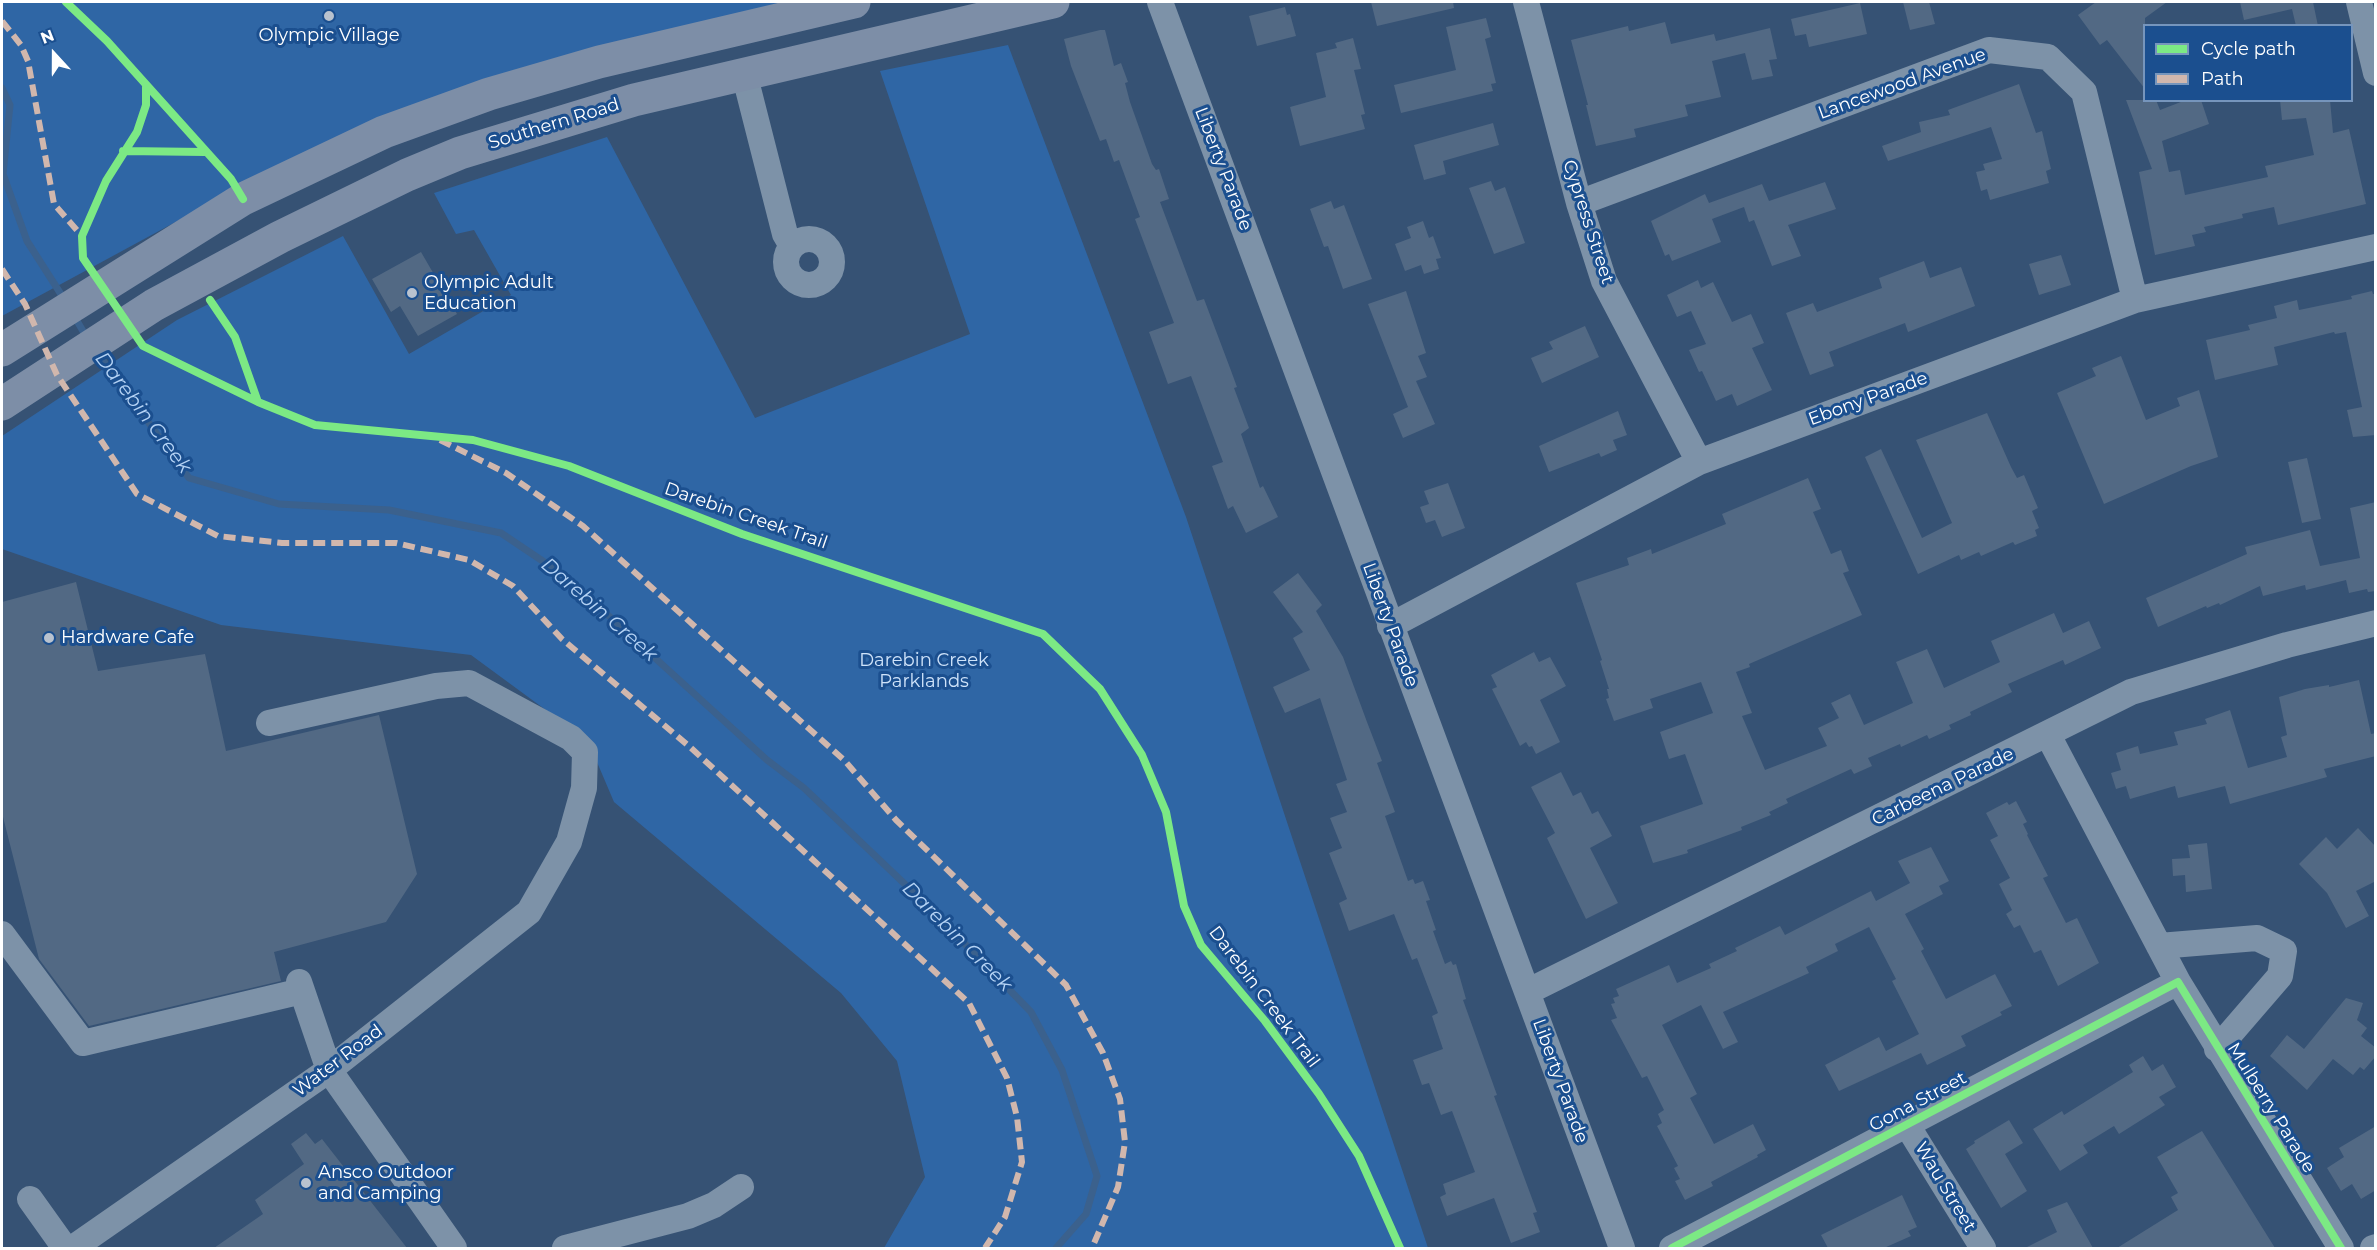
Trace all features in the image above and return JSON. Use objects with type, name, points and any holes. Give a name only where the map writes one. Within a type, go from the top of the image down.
[{"type":"main road","points":[[7,346],[243,199],[395,128],[489,94],[599,62],[854,2]]},
{"type":"main road","name":"Southern Road","points":[[2,404],[154,305],[280,237],[407,175],[460,153],[634,100],[1053,2]]},
{"type":"street","name":"Liberty Parade","points":[[1160,2],[1622,1248]]},
{"type":"street","name":"Cypress Street","points":[[1526,2],[1579,203],[1604,281],[1699,462]]},
{"type":"street","points":[[2360,2],[2376,73]]},
{"type":"street","name":"Lancewood Avenue","points":[[1579,203],[1989,50],[2049,57],[2084,92],[2135,300]]},
{"type":"street","points":[[744,73],[784,231],[792,246]]},
{"type":"street","name":"Ebony Parade","points":[[1390,626],[1699,462],[2135,300],[2376,247]]},
{"type":"street","name":"Carbeena Parade","points":[[1527,993],[2049,735],[2130,692],[2287,645],[2376,623]]},
{"type":"street","name":"Water Road","points":[[73,1248],[329,1070],[529,912],[569,842],[584,788],[585,752],[571,738],[469,683],[436,686],[269,723]]},
{"type":"street","name":"Mulberry Parade","points":[[2049,735],[2178,982],[2341,1248]]},
{"type":"street","points":[[2,934],[83,1043],[300,986],[329,1070],[454,1248]]},
{"type":"street","points":[[2159,946],[2257,938],[2284,951],[2280,976],[2217,1048]]},
{"type":"street","name":"Gona Street","points":[[1672,1248],[2178,982]]},
{"type":"street","name":"Wau Street","points":[[1908,1125],[1983,1248]]},
{"type":"street","points":[[566,1248],[688,1216],[714,1205],[741,1187]]},
{"type":"street","points":[[30,1199],[64,1248]]},
{"type":"green space","points":[[2,2],[807,2],[218,199],[2,316]]},
{"type":"green space","name":"Darebin Creek Parklands","points":[[1008,45],[1186,517],[1428,1248],[884,1248],[925,1177],[897,1061],[841,993],[614,802],[588,741],[471,655],[221,625],[2,549],[2,436],[177,320],[343,236],[409,354],[511,295],[474,230],[456,234],[434,193],[607,137],[755,418],[970,334],[880,71]]},
{"type":"building","points":[[1371,2],[1453,2],[1454,8],[1377,26]]},
{"type":"building","points":[[1903,2],[1929,2],[1935,24],[1910,30]]},
{"type":"building","points":[[2096,2],[2167,2],[2145,18],[2145,24],[2143,24],[2143,86],[2107,40],[2100,45],[2078,15]]},
{"type":"building","points":[[2240,2],[2313,2],[2318,24],[2296,24],[2292,9],[2244,20]]},
{"type":"building","points":[[1860,3],[1867,34],[1809,47],[1806,34],[1795,36],[1791,19]]},
{"type":"building","points":[[1285,7],[1287,15],[1290,14],[1296,36],[1257,46],[1249,16]]},
{"type":"building","points":[[1486,18],[1491,37],[1485,39],[1496,83],[1491,84],[1493,91],[1401,113],[1394,85],[1456,70],[1446,27]]},
{"type":"building","points":[[1665,22],[1671,44],[1714,34],[1716,41],[1770,28],[1777,59],[1769,60],[1773,76],[1752,80],[1745,53],[1712,61],[1721,97],[1685,105],[1688,116],[1634,129],[1636,137],[1596,146],[1571,40],[1628,26],[1629,31]]},
{"type":"building","points":[[1105,30],[1114,66],[1121,63],[1128,82],[1125,83],[1130,102],[1152,164],[1156,170],[1159,169],[1169,199],[1160,202],[1197,301],[1204,299],[1230,368],[1237,387],[1234,388],[1249,428],[1241,434],[1260,488],[1263,486],[1278,517],[1246,533],[1233,506],[1228,509],[1212,466],[1223,462],[1191,376],[1168,384],[1149,332],[1174,323],[1135,219],[1140,217],[1119,160],[1114,162],[1106,139],[1100,141],[1071,66],[1064,39]]},
{"type":"building","points":[[1353,38],[1361,69],[1354,70],[1365,114],[1361,115],[1365,129],[1300,146],[1290,107],[1326,97],[1316,53],[1337,48],[1335,43]]},
{"type":"building","points":[[2019,84],[2036,133],[2042,131],[2051,169],[2046,171],[2049,183],[1990,200],[1987,189],[1981,191],[1976,172],[1985,170],[1983,164],[2002,159],[1991,127],[1888,161],[1882,146],[1921,132],[1919,122],[1950,115],[1948,110]]},
{"type":"building","points":[[2126,100],[2157,102],[2160,110],[2181,102],[2202,102],[2209,124],[2162,141],[2169,172],[2180,170],[2185,195],[2268,177],[2265,166],[2314,155],[2306,118],[2282,120],[2280,102],[2330,102],[2333,133],[2349,129],[2366,204],[2278,225],[2274,207],[2242,214],[2243,218],[2204,227],[2206,232],[2192,235],[2195,246],[2155,255],[2139,172],[2152,169]]},
{"type":"building","points":[[1493,123],[1499,145],[1443,161],[1446,174],[1424,180],[1414,145]]},
{"type":"building","points":[[1491,181],[1495,191],[1505,187],[1525,243],[1494,254],[1469,188]]},
{"type":"building","points":[[1825,182],[1836,209],[1788,225],[1801,256],[1772,266],[1754,220],[1749,222],[1744,207],[1712,219],[1721,242],[1672,261],[1669,254],[1665,256],[1651,221],[1705,194],[1709,203],[1762,184],[1769,201]]},
{"type":"building","points":[[1331,201],[1334,209],[1344,205],[1372,279],[1343,289],[1328,246],[1324,247],[1310,209]]},
{"type":"building","points":[[1423,221],[1429,238],[1433,236],[1441,258],[1436,259],[1439,269],[1424,274],[1421,265],[1405,271],[1395,244],[1411,238],[1407,227]]},
{"type":"building","name":"Olympic Adult Education","points":[[421,252],[457,314],[418,336],[400,306],[391,312],[372,279]]},
{"type":"building","points":[[2061,255],[2071,285],[2039,295],[2029,264]]},
{"type":"building","points":[[1924,261],[1930,278],[1961,267],[1975,306],[1908,332],[1905,323],[1829,352],[1834,366],[1810,375],[1786,313],[1813,303],[1817,312],[1882,288],[1879,278]]},
{"type":"building","points":[[1698,280],[1701,288],[1713,282],[1732,322],[1751,314],[1764,343],[1752,348],[1772,390],[1737,406],[1732,394],[1716,401],[1689,350],[1706,344],[1691,311],[1677,317],[1667,295]]},
{"type":"building","points":[[1406,291],[1426,353],[1418,356],[1427,377],[1416,381],[1435,424],[1403,438],[1393,414],[1408,407],[1368,304]]},
{"type":"building","points":[[2372,291],[2376,294],[2376,435],[2353,437],[2347,410],[2362,407],[2346,332],[2335,334],[2334,332],[2274,347],[2278,365],[2215,380],[2206,340],[2250,330],[2248,325],[2277,318],[2274,306],[2297,300],[2299,310],[2352,299],[2351,296]]},
{"type":"building","points":[[1585,326],[1599,357],[1542,383],[1531,358],[1553,349],[1549,342]]},
{"type":"building","points":[[2121,356],[2146,420],[2180,406],[2177,398],[2199,390],[2218,457],[2191,466],[2104,504],[2057,393],[2096,376],[2092,368]]},
{"type":"building","points":[[1618,411],[1627,435],[1613,440],[1617,450],[1601,457],[1599,453],[1549,472],[1539,446]]},
{"type":"building","points":[[1987,413],[2011,467],[2017,478],[2024,475],[2038,508],[2032,511],[2039,528],[2035,530],[2037,536],[2015,545],[2013,542],[1981,556],[1979,552],[1961,560],[1959,555],[1918,574],[1865,457],[1881,449],[1922,538],[1952,523],[1916,440]]},
{"type":"building","points":[[2307,458],[2321,519],[2302,523],[2288,462]]},
{"type":"building","points":[[1808,478],[1821,509],[1813,512],[1831,554],[1841,550],[1849,571],[1843,573],[1862,615],[1749,664],[1750,667],[1736,672],[1752,713],[1742,716],[1765,770],[1827,746],[1818,728],[1839,718],[1831,703],[1850,694],[1864,725],[1913,703],[1896,662],[1927,649],[1944,688],[2000,662],[1991,641],[2054,613],[2063,633],[2089,621],[2101,648],[2065,665],[2063,660],[2008,684],[2012,692],[1970,712],[1971,715],[1949,725],[1951,729],[1929,739],[1927,735],[1901,747],[1900,744],[1868,758],[1872,766],[1854,774],[1851,769],[1786,799],[1788,803],[1769,812],[1771,815],[1741,827],[1742,830],[1687,850],[1688,853],[1653,863],[1640,826],[1703,804],[1685,754],[1669,759],[1660,732],[1713,713],[1701,682],[1650,699],[1653,708],[1614,721],[1606,699],[1609,698],[1607,689],[1609,689],[1600,661],[1602,660],[1576,583],[1629,565],[1627,558],[1651,549],[1652,554],[1726,524],[1722,514]]},
{"type":"building","points":[[1448,483],[1465,528],[1442,537],[1435,520],[1426,523],[1420,507],[1429,504],[1424,491]]},
{"type":"building","points":[[2376,502],[2376,591],[2368,592],[2367,589],[2349,593],[2346,580],[2306,590],[2305,585],[2263,596],[2260,586],[2220,605],[2219,603],[2207,608],[2206,606],[2158,627],[2146,598],[2247,554],[2245,547],[2310,530],[2320,566],[2360,558],[2350,508]]},
{"type":"building","points":[[1298,573],[1322,605],[1316,611],[1343,657],[1382,761],[1377,763],[1395,812],[1385,816],[1408,881],[1413,879],[1415,884],[1423,881],[1430,900],[1426,901],[1436,930],[1433,931],[1445,964],[1451,961],[1453,965],[1456,964],[1466,999],[1463,1000],[1497,1095],[1494,1096],[1537,1212],[1533,1213],[1540,1232],[1511,1243],[1494,1198],[1447,1216],[1440,1197],[1446,1194],[1443,1184],[1475,1172],[1452,1111],[1441,1115],[1429,1083],[1422,1085],[1413,1060],[1443,1049],[1432,1016],[1438,1013],[1417,958],[1412,960],[1394,914],[1349,931],[1339,903],[1347,899],[1329,853],[1342,848],[1330,818],[1347,812],[1336,784],[1347,780],[1320,698],[1285,713],[1273,687],[1310,670],[1293,638],[1303,632],[1273,592]]},
{"type":"building","points":[[76,582],[98,671],[205,654],[226,751],[379,715],[417,874],[386,922],[274,952],[281,981],[89,1026],[39,959],[2,813],[2,602]]},
{"type":"building","points":[[1534,652],[1539,662],[1550,657],[1566,686],[1540,700],[1560,742],[1536,754],[1532,746],[1529,747],[1526,742],[1520,746],[1492,689],[1497,687],[1491,675]]},
{"type":"building","points":[[2359,680],[2371,734],[2376,733],[2376,756],[2324,769],[2327,777],[2230,804],[2225,786],[2178,798],[2175,786],[2130,799],[2126,786],[2116,789],[2111,773],[2121,770],[2116,753],[2138,746],[2140,754],[2178,745],[2174,732],[2207,724],[2205,719],[2230,710],[2248,768],[2287,757],[2281,737],[2287,735],[2279,697],[2305,689],[2329,685],[2329,687]]},
{"type":"building","points":[[1561,772],[1573,796],[1581,792],[1592,814],[1598,811],[1612,836],[1590,848],[1618,903],[1586,919],[1547,838],[1555,833],[1531,787]]},
{"type":"building","points":[[2016,801],[2027,822],[2023,824],[2027,835],[2048,876],[2043,878],[2066,923],[2077,918],[2099,963],[2058,986],[2041,950],[2034,953],[2020,925],[2014,928],[2006,914],[2012,910],[1999,884],[2010,878],[1990,840],[1998,836],[1986,813],[2007,802],[2009,805]]},
{"type":"building","points":[[2358,828],[2376,847],[2376,881],[2356,891],[2369,916],[2346,928],[2327,893],[2299,864],[2326,837],[2337,849]]},
{"type":"building","points":[[2207,843],[2212,889],[2186,892],[2185,875],[2173,876],[2172,859],[2190,858],[2188,845]]},
{"type":"building","points":[[1931,847],[1949,881],[1939,886],[1943,894],[1905,914],[1924,949],[1921,951],[1946,999],[1995,974],[2012,1006],[2000,1012],[2002,1015],[1961,1036],[1966,1046],[1927,1065],[1921,1053],[1839,1091],[1825,1065],[1879,1037],[1886,1051],[1919,1034],[1892,981],[1896,979],[1869,927],[1835,944],[1838,951],[1806,967],[1809,973],[1723,1012],[1738,1042],[1723,1049],[1701,1005],[1662,1025],[1697,1094],[1690,1098],[1714,1144],[1753,1124],[1766,1150],[1757,1155],[1758,1157],[1711,1182],[1713,1186],[1685,1200],[1675,1181],[1680,1179],[1674,1168],[1678,1166],[1657,1126],[1662,1123],[1658,1114],[1664,1110],[1647,1076],[1642,1078],[1611,1020],[1617,1018],[1611,1004],[1615,1003],[1613,998],[1619,996],[1616,989],[1669,965],[1677,983],[1711,968],[1709,964],[1737,951],[1735,948],[1780,926],[1785,935],[1871,891],[1876,901],[1910,883],[1898,861]]},
{"type":"building","points":[[2346,998],[2363,1003],[2357,1020],[2367,1028],[2361,1036],[2376,1048],[2376,1056],[2364,1070],[2360,1067],[2353,1075],[2333,1059],[2307,1090],[2270,1056],[2287,1035],[2304,1049]]},
{"type":"building","points":[[2143,1056],[2152,1071],[2163,1064],[2176,1087],[2159,1097],[2165,1105],[2119,1134],[2114,1126],[2083,1145],[2088,1153],[2060,1171],[2033,1129],[2062,1111],[2064,1115],[2133,1072],[2129,1065]]},
{"type":"building","points":[[2009,1120],[2023,1143],[2005,1154],[2027,1191],[2001,1208],[1966,1149],[1975,1143],[1974,1141]]},
{"type":"building","points":[[2376,1126],[2376,1190],[2361,1199],[2352,1184],[2341,1191],[2327,1168],[2344,1157],[2339,1148]]},
{"type":"building","points":[[2202,1131],[2275,1248],[2117,1248],[2178,1210],[2171,1197],[2178,1193],[2157,1157]]},
{"type":"building","points":[[306,1133],[315,1144],[322,1139],[407,1248],[214,1248],[263,1214],[255,1200],[304,1164],[291,1144]]},
{"type":"building","points":[[1902,1195],[1917,1227],[1908,1231],[1911,1236],[1884,1248],[1828,1248],[1821,1235]]},
{"type":"building","points":[[2067,1202],[2093,1248],[2025,1248],[2057,1232],[2047,1210]]},
{"type":"waterway","name":"Darebin Creek","points":[[2,88],[10,105],[3,174],[27,241],[64,299]]},
{"type":"waterway","name":"Darebin Creek","points":[[73,314],[87,338]]},
{"type":"waterway","name":"Darebin Creek","points":[[97,352],[189,478],[279,504],[389,510],[501,533],[565,576],[767,760],[804,788],[931,909],[1031,1012],[1062,1070],[1097,1176],[1086,1214],[1056,1248]]},
{"type":"marked path","points":[[2,21],[21,45],[28,61],[54,204],[82,236]]},
{"type":"marked path","points":[[2,269],[25,304],[57,375],[137,494],[218,536],[282,543],[396,543],[469,560],[513,586],[562,639],[690,747],[969,1003],[1007,1078],[1017,1117],[1022,1162],[1005,1217],[985,1248]]},
{"type":"marked path","points":[[440,440],[506,473],[583,526],[845,761],[896,820],[1066,985],[1103,1053],[1120,1099],[1125,1142],[1118,1187],[1092,1248]]},
{"type":"cycle path","points":[[66,2],[107,41],[231,179],[243,199]]},
{"type":"cycle path","name":"Darebin Creek Trail","points":[[146,87],[146,105],[137,132],[106,181],[82,236],[83,258],[143,346],[258,402],[315,425],[473,440],[569,466],[742,534],[1043,634],[1100,689],[1142,755],[1166,812],[1184,906],[1201,945],[1265,1021],[1319,1094],[1359,1156],[1400,1248]]},
{"type":"cycle path","points":[[123,151],[205,152]]},
{"type":"cycle path","points":[[210,300],[235,337],[258,402]]},
{"type":"cycle path","points":[[1672,1248],[2178,982],[2341,1248]]},
{"type":"place","name":"Olympic Village","points":[[329,16]]},
{"type":"place","name":"Olympic Adult Education","points":[[412,293]]},
{"type":"place","name":"Hardware Cafe","points":[[49,638]]},
{"type":"place","name":"Ansco Outdoor and Camping","points":[[306,1183]]}]
